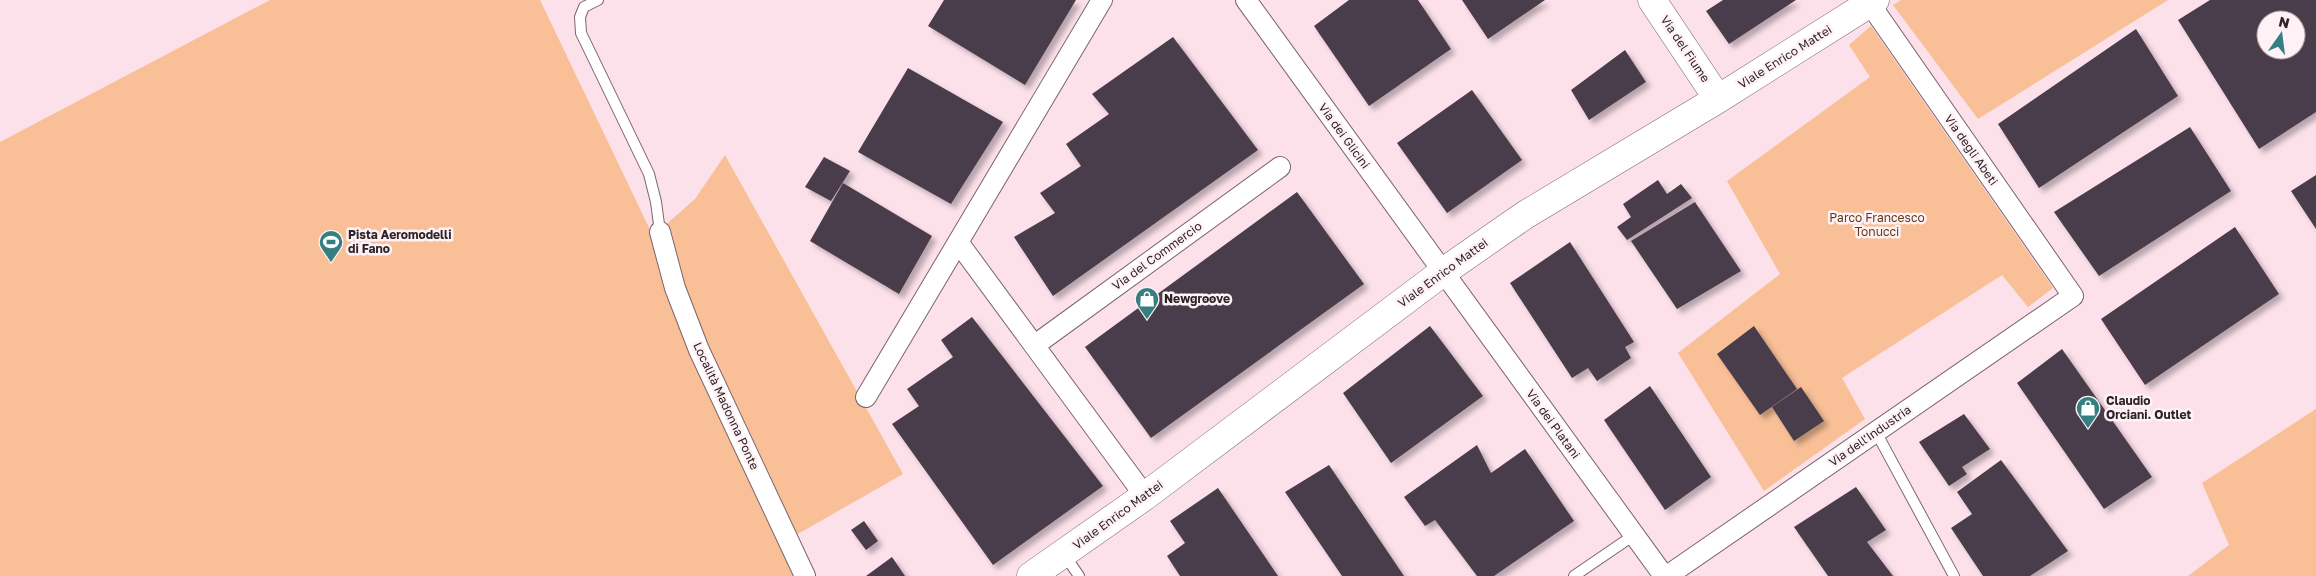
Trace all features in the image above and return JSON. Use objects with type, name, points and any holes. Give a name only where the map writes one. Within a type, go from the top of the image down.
[{"type":"street","points":[[866,397],[1102,0]]},
{"type":"street","name":"Via dei Glicini","points":[[1246,0],[1443,272]]},
{"type":"street","name":"Via del Fiume","points":[[1652,0],[1718,98]]},
{"type":"street","name":"Viale Enrico Mattei","points":[[1031,576],[1145,496],[1443,272],[1525,215],[1872,2]]},
{"type":"street","name":"Via degli Abeti","points":[[1872,2],[2073,296]]},
{"type":"street","name":"Via del Commercio","points":[[1035,345],[1280,167]]},
{"type":"street","name":"Località Madonna Ponte","points":[[660,232],[675,288],[699,350],[804,576]]},
{"type":"street","points":[[958,242],[1145,496]]},
{"type":"street","name":"Via dei Platani","points":[[1443,272],[1665,576]]},
{"type":"street","name":"Via dell'Industria","points":[[1665,576],[2073,296]]},
{"type":"lane","points":[[598,0],[584,7],[580,17],[581,33],[648,174],[656,202],[660,232]]},
{"type":"lane","points":[[1876,432],[1954,576]]},
{"type":"lane","points":[[1574,576],[1634,535]]},
{"type":"lane","points":[[1063,554],[1079,576]]},
{"type":"green space","name":"Pista Aeromodelli di Fano","points":[[270,0],[540,0],[653,236],[695,199],[725,155],[903,474],[796,535],[800,576],[0,576],[0,142]]},
{"type":"green space","points":[[1901,0],[2168,0],[1978,119],[1893,5]]},
{"type":"green space","name":"Parco Francesco Tonucci","points":[[1871,26],[2053,288],[2028,307],[2002,275],[1842,378],[1865,419],[1764,491],[1678,353],[1780,274],[1727,181],[1870,77],[1849,45]]},
{"type":"green space","points":[[2316,409],[2316,576],[2188,576],[2229,545],[2202,483]]},
{"type":"building","points":[[944,0],[1076,0],[1025,85],[928,26]]},
{"type":"building","points":[[1349,0],[1418,0],[1451,49],[1369,106],[1314,26]]},
{"type":"building","points":[[1462,0],[1545,0],[1488,39]]},
{"type":"building","points":[[1723,0],[1796,0],[1729,44],[1706,11]]},
{"type":"building","points":[[2210,0],[2316,0],[2316,112],[2259,149],[2178,20]]},
{"type":"building","points":[[2136,29],[2178,96],[2039,188],[1998,124]]},
{"type":"building","points":[[1173,37],[1258,150],[1053,296],[1014,237],[1055,213],[1040,193],[1081,166],[1066,144],[1109,114],[1092,94]]},
{"type":"building","points":[[1625,50],[1646,82],[1589,120],[1571,90]]},
{"type":"building","points":[[908,68],[1003,122],[951,204],[858,152]]},
{"type":"building","points":[[1472,90],[1522,160],[1447,213],[1397,143]]},
{"type":"building","points":[[2190,127],[2231,191],[2099,276],[2054,212]]},
{"type":"building","points":[[824,157],[850,171],[831,201],[805,187]]},
{"type":"building","points":[[2316,175],[2316,229],[2291,191]]},
{"type":"building","points":[[1658,180],[1667,194],[1681,184],[1692,198],[1627,240],[1617,227],[1631,217],[1623,204]]},
{"type":"building","points":[[843,183],[932,236],[899,294],[810,241]]},
{"type":"building","points":[[1297,192],[1364,284],[1151,438],[1085,347]]},
{"type":"building","points":[[1695,202],[1741,271],[1677,309],[1631,241]]},
{"type":"building","points":[[2235,227],[2279,294],[2145,385],[2101,319]]},
{"type":"building","points":[[1570,242],[1634,342],[1625,347],[1631,358],[1597,381],[1588,368],[1572,378],[1510,283]]},
{"type":"building","points":[[972,317],[1103,486],[993,565],[892,424],[919,406],[907,389],[953,357],[941,340]]},
{"type":"building","points":[[1430,326],[1483,396],[1391,463],[1343,393]]},
{"type":"building","points":[[1754,326],[1797,389],[1760,415],[1717,354]]},
{"type":"building","points":[[2062,349],[2152,477],[2104,509],[2017,383]]},
{"type":"building","points":[[1650,386],[1711,477],[1665,510],[1604,420]]},
{"type":"building","points":[[1801,387],[1824,421],[1794,441],[1772,407]]},
{"type":"building","points":[[1964,414],[1990,449],[1962,467],[1967,474],[1949,486],[1919,442]]},
{"type":"building","points":[[1477,445],[1491,473],[1525,449],[1574,521],[1494,576],[1477,576],[1435,520],[1425,526],[1404,497]]},
{"type":"building","points":[[2001,460],[2068,551],[2030,576],[1983,576],[1951,528],[1972,514],[1957,492]]},
{"type":"building","points":[[1329,465],[1404,576],[1342,576],[1285,492]]},
{"type":"building","points":[[1856,487],[1886,530],[1867,542],[1893,576],[1828,576],[1794,527]]},
{"type":"building","points":[[1218,488],[1278,576],[1180,576],[1167,556],[1185,543],[1170,521]]},
{"type":"building","points":[[864,521],[878,541],[866,550],[851,530]]},
{"type":"building","points":[[892,557],[905,576],[866,576]]},
{"type":"place","name":"Pista Aeromodelli di Fano","points":[[331,263]]},
{"type":"place","name":"Newgroove","points":[[1147,320]]},
{"type":"place","name":"Claudio Orciani. Outlet","points":[[2088,429]]}]
